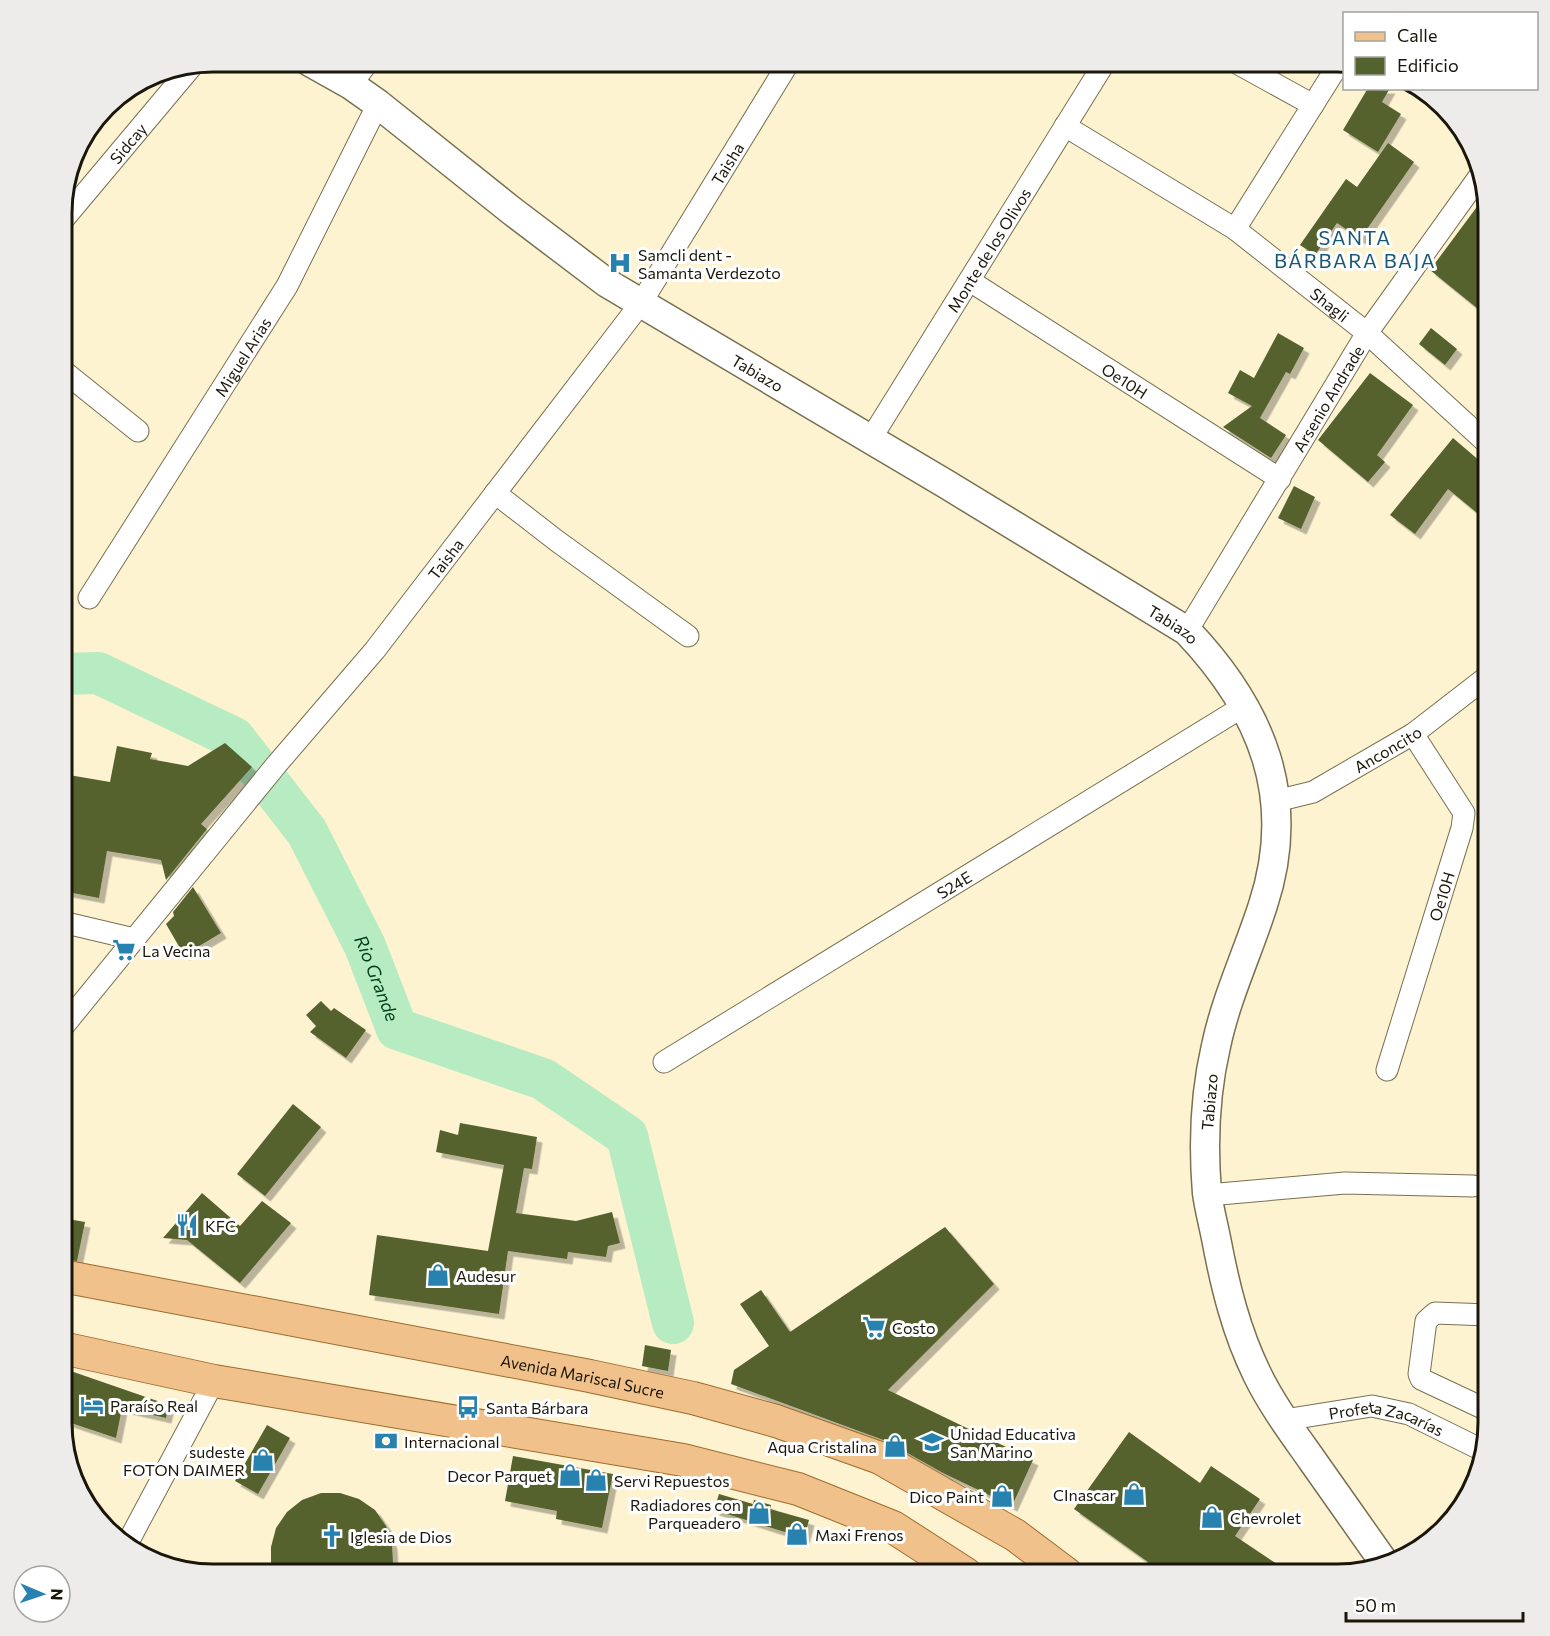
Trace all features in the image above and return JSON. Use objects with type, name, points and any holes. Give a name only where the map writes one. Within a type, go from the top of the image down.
[{"type":"main road","name":"Avenida Mariscal Sucre","points":[[72,1278],[590,1376],[693,1398],[776,1421],[880,1458],[1015,1535],[1053,1564]]},
{"type":"main road","points":[[72,1350],[214,1381],[683,1460],[798,1489],[893,1527],[949,1564]]},
{"type":"street","name":"Tabiazo","points":[[328,72],[378,104],[607,283],[1187,631],[1228,679],[1256,729],[1271,773],[1276,801],[1277,829],[1273,867],[1264,902],[1215,1046],[1207,1105],[1205,1157],[1208,1195],[1228,1296],[1238,1330],[1258,1376],[1284,1420],[1380,1557]]},
{"type":"street","points":[[351,85],[361,72]]},
{"type":"street","name":"Taisha","points":[[72,1016],[277,764],[375,650],[640,303],[783,72]]},
{"type":"street","name":"Monte de los Olivos","points":[[870,440],[1099,72]]},
{"type":"street","points":[[1253,72],[1313,105]]},
{"type":"street","points":[[1235,229],[1334,72]]},
{"type":"street","name":"Sidcay","points":[[72,209],[184,75]]},
{"type":"street","name":"Miguel Arias","points":[[89,598],[287,286],[378,104]]},
{"type":"street","name":"Shagli","points":[[1065,126],[1235,229],[1367,333],[1478,435]]},
{"type":"street","name":"Arsenio Andrade","points":[[1187,631],[1367,333],[1475,183]]},
{"type":"street","name":"Oe10H","points":[[970,281],[1280,479]]},
{"type":"street","points":[[72,378],[138,431]]},
{"type":"street","points":[[495,493],[688,636]]},
{"type":"street","name":"Anconcito","points":[[1276,801],[1313,792],[1413,734],[1478,684]]},
{"type":"street","name":"S24E","points":[[664,1062],[1244,706]]},
{"type":"street","name":"Oe10H","points":[[1387,1070],[1462,828],[1464,813],[1413,734]]},
{"type":"street","points":[[72,924],[134,939]]},
{"type":"street","points":[[1208,1195],[1345,1183],[1473,1186]]},
{"type":"street","points":[[1478,1314],[1435,1312],[1426,1321],[1419,1374],[1421,1378],[1478,1406]]},
{"type":"street","points":[[131,1537],[214,1381]]},
{"type":"street","name":"Profeta Zacarías","points":[[1284,1420],[1372,1406],[1409,1414],[1476,1447]]},
{"type":"building","points":[[1367,90],[1389,90],[1382,102],[1401,114],[1378,152],[1343,130]]},
{"type":"building","points":[[1388,143],[1414,162],[1360,239],[1337,223],[1315,255],[1300,245],[1346,179],[1357,187]]},
{"type":"building","points":[[1478,206],[1478,309],[1430,270]]},
{"type":"building","points":[[1431,328],[1457,349],[1445,365],[1419,344]]},
{"type":"building","points":[[1278,333],[1304,348],[1290,374],[1286,372],[1260,418],[1286,435],[1271,458],[1223,427],[1252,406],[1228,393],[1240,370],[1254,378]]},
{"type":"building","points":[[1370,373],[1413,405],[1377,455],[1385,462],[1368,482],[1318,440]]},
{"type":"building","points":[[1453,438],[1478,459],[1478,514],[1448,489],[1415,534],[1390,515]]},
{"type":"building","points":[[1294,486],[1315,497],[1301,529],[1278,518]]},
{"type":"building","points":[[225,743],[252,767],[201,824],[207,829],[166,880],[161,860],[107,851],[99,898],[72,893],[72,776],[110,782],[117,746],[152,753],[150,759],[188,766]]},
{"type":"building","points":[[193,887],[221,933],[184,955],[166,924]]},
{"type":"building","points":[[321,1001],[331,1011],[334,1008],[366,1030],[346,1058],[310,1032],[316,1026],[306,1015]]},
{"type":"building","points":[[293,1104],[321,1127],[265,1196],[237,1174]]},
{"type":"building","points":[[460,1123],[537,1137],[532,1169],[524,1168],[516,1213],[576,1221],[612,1212],[620,1243],[608,1246],[606,1257],[568,1252],[567,1259],[508,1251],[499,1314],[369,1295],[377,1235],[488,1251],[504,1165],[436,1152],[440,1130],[458,1135]]},
{"type":"building","points":[[202,1193],[240,1226],[262,1201],[291,1223],[240,1283],[187,1240],[163,1238]]},
{"type":"building","points":[[72,1220],[85,1222],[77,1261],[72,1260]]},
{"type":"building","name":"Costo","points":[[945,1227],[994,1284],[888,1390],[1033,1460],[1012,1506],[943,1473],[886,1441],[731,1384],[734,1370],[769,1346],[740,1304],[761,1290],[790,1332]]},
{"type":"building","points":[[645,1345],[671,1350],[668,1371],[642,1366]]},
{"type":"building","name":"Paraíso Real","points":[[72,1371],[169,1405],[166,1418],[122,1408],[116,1438],[72,1423]]},
{"type":"building","name":"sudeste FOTON DAIMER","points":[[267,1425],[290,1438],[258,1494],[235,1481]]},
{"type":"building","points":[[1129,1432],[1200,1483],[1211,1466],[1260,1499],[1235,1536],[1277,1564],[1147,1564],[1148,1562],[1074,1509]]},
{"type":"building","points":[[513,1456],[613,1474],[602,1528],[556,1519],[557,1511],[505,1501]]},
{"type":"building","name":"Iglesia de Dios","points":[[321,1493],[340,1493],[359,1499],[375,1510],[386,1526],[392,1544],[393,1564],[271,1564],[271,1547],[276,1528],[287,1512],[302,1500]]},
{"type":"building","points":[[719,1494],[753,1504],[754,1500],[771,1505],[770,1509],[809,1520],[804,1538],[714,1510]]},
{"type":"waterway","name":"Rio Grande","points":[[72,674],[98,673],[234,738],[307,832],[365,946],[397,1029],[543,1079],[627,1136],[673,1323]]},
{"type":"place","name":"Samcli dent - Samanta Verdezoto","points":[[620,263]]},
{"type":"place","name":"La Vecina","points":[[124,950]]},
{"type":"place","name":"KFC","points":[[187,1225]]},
{"type":"place","name":"Audesur","points":[[438,1275]]},
{"type":"place","name":"Costo","points":[[874,1327]]},
{"type":"place","name":"Paraíso Real","points":[[92,1405]]},
{"type":"place","name":"Santa Bárbara","points":[[468,1407]]},
{"type":"place","name":"Internacional","points":[[386,1441]]},
{"type":"place","name":"Unidad Educativa San Marino","points":[[932,1442]]},
{"type":"place","name":"Aqua Cristalina","points":[[895,1446]]},
{"type":"place","name":"sudeste FOTON DAIMER","points":[[263,1460]]},
{"type":"place","name":"Decor Parquet","points":[[570,1475]]},
{"type":"place","name":"Servi Repuestos","points":[[596,1480]]},
{"type":"place","name":"CInascar","points":[[1134,1494]]},
{"type":"place","name":"Dico Paint","points":[[1002,1496]]},
{"type":"place","name":"Radiadores con Parqueadero","points":[[759,1513]]},
{"type":"place","name":"Chevrolet","points":[[1212,1517]]},
{"type":"place","name":"Maxi Frenos","points":[[797,1534]]},
{"type":"place","name":"Iglesia de Dios","points":[[332,1536]]},
{"type":"district","name":"SANTA BÁRBARA BAJA","points":[[1355,248]]}]
